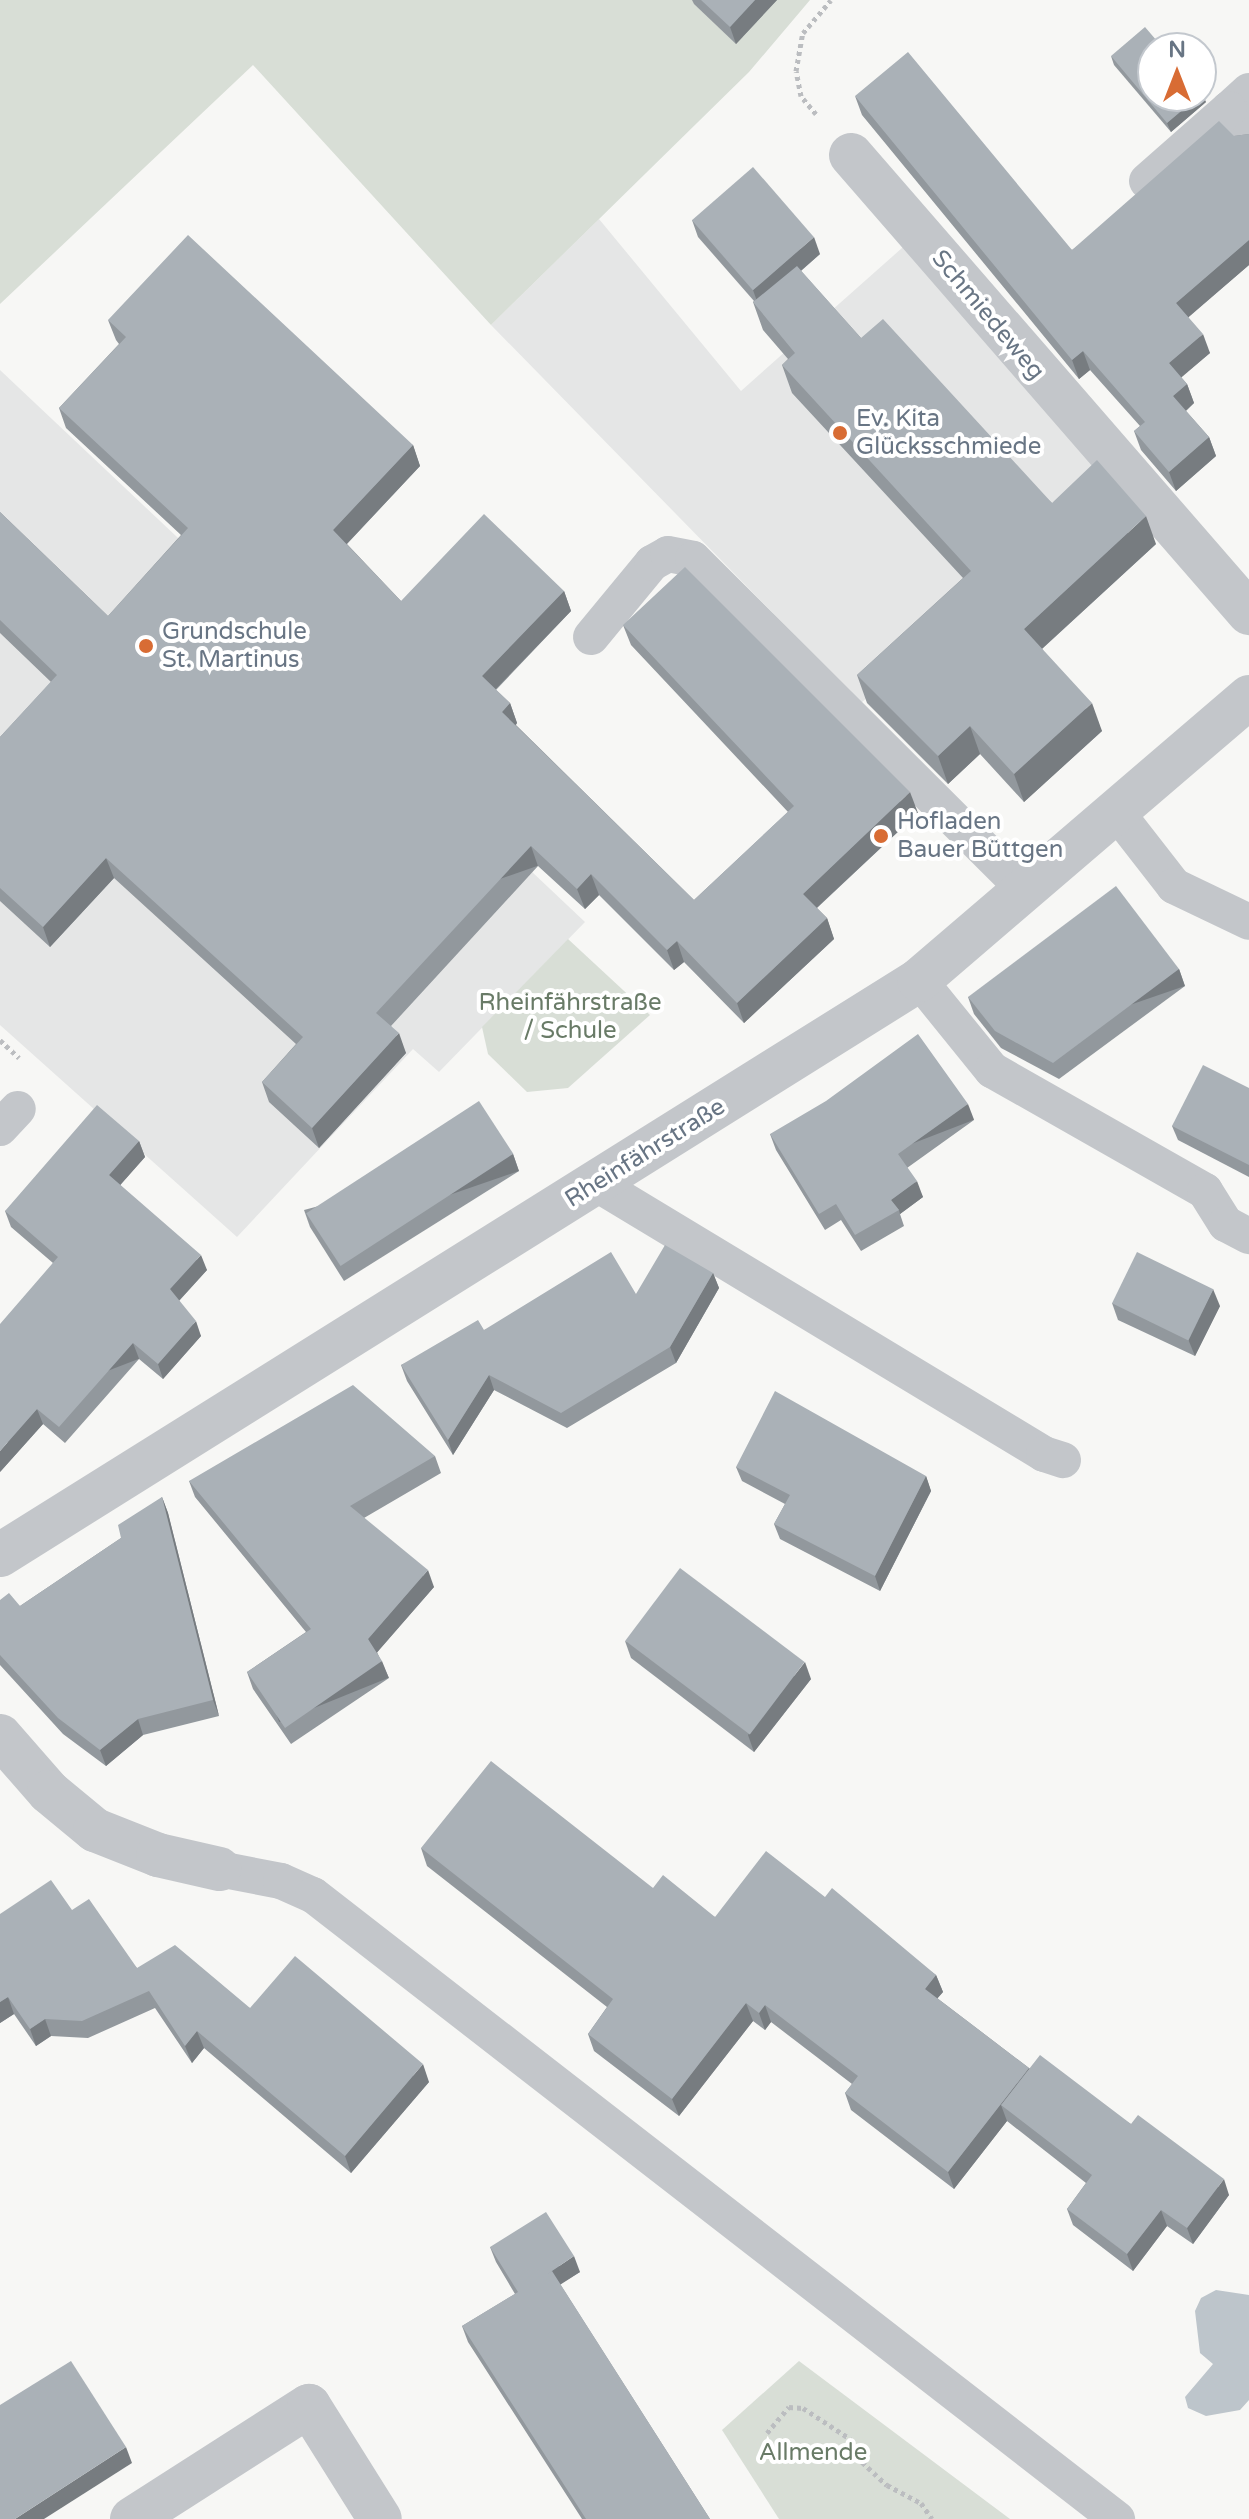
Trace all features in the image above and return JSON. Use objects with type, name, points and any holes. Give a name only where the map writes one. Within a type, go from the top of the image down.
[{"type":"street","name":"Schmiedeweg","points":[[851,155],[1249,613]]},
{"type":"street","name":"Rheinfährstraße","points":[[0,1555],[919,980],[1118,814],[1249,697]]},
{"type":"street","points":[[0,1736],[49,1792],[95,1830],[158,1855],[219,1869]]},
{"type":"street","points":[[132,2519],[309,2406],[380,2519]]},
{"type":"lane","points":[[1147,181],[1242,112]]},
{"type":"lane","points":[[591,637],[652,563],[668,554],[693,559],[1026,891]]},
{"type":"lane","points":[[1118,814],[1174,886],[1249,922]]},
{"type":"lane","points":[[919,980],[992,1070],[1205,1191],[1226,1224],[1249,1236]]},
{"type":"lane","points":[[597,1184],[1044,1454],[1063,1460]]},
{"type":"lane","points":[[219,1869],[281,1881],[313,1895],[1117,2519]]},
{"type":"path","points":[[831,0],[803,33],[796,71],[801,96],[851,155]]},
{"type":"path","points":[[767,2433],[789,2407],[803,2408],[849,2438],[862,2462],[887,2485],[921,2503],[932,2519]]},
{"type":"shaded area","name":"Ev. Kita Glücksschmiede","points":[[599,219],[741,391],[911,240],[1120,475],[861,703],[491,325]]},
{"type":"shaded area","name":"Grundschule St. Martinus","points":[[0,370],[585,922],[439,1072],[413,1049],[237,1237],[0,1025]]},
{"type":"shaded area","points":[[1216,2290],[1249,2295],[1249,2400],[1240,2410],[1206,2416],[1188,2408],[1185,2397],[1213,2364],[1200,2353],[1195,2311],[1201,2298]]},
{"type":"green space","points":[[0,0],[810,0],[749,72],[491,325],[253,65],[0,304]]},
{"type":"green space","name":"Rheinfährstraße / Schule","points":[[568,939],[650,1015],[568,1088],[527,1092],[488,1054],[482,1027]]},
{"type":"green space","name":"Allmende","points":[[799,2361],[1010,2519],[779,2519],[722,2430]]},
{"type":"building","points":[[701,0],[755,0],[730,27]]},
{"type":"building","points":[[1137,34],[1137,87],[1111,56]]},
{"type":"building","points":[[908,52],[1072,250],[1219,121],[1234,136],[1249,134],[1249,240],[1176,303],[1203,334],[1169,363],[1187,384],[1173,396],[1209,437],[1169,472],[1134,431],[1145,422],[1083,351],[1072,360],[855,96]]},
{"type":"building","points":[[1158,112],[1180,112],[1167,123]]},
{"type":"building","points":[[753,167],[814,237],[753,290],[692,220]]},
{"type":"building","points":[[188,235],[413,445],[333,530],[401,601],[484,514],[564,591],[482,676],[510,703],[502,712],[694,900],[794,806],[623,625],[685,567],[910,792],[803,894],[827,918],[737,1003],[677,941],[667,950],[591,874],[577,889],[531,846],[376,1013],[399,1033],[312,1128],[262,1082],[303,1037],[106,858],[43,927],[0,888],[0,737],[57,675],[0,620],[0,512],[108,616],[188,528],[59,408],[126,337],[108,320]]},
{"type":"building","points":[[797,266],[861,338],[883,319],[1052,503],[1097,460],[1146,516],[1024,629],[1092,703],[1014,774],[970,726],[938,756],[857,675],[971,571],[782,365],[795,353],[753,302]]},
{"type":"building","points":[[1116,886],[1179,969],[1053,1063],[995,1031],[968,997]]},
{"type":"building","points":[[918,1034],[968,1104],[898,1154],[917,1181],[891,1200],[899,1210],[855,1235],[836,1204],[819,1214],[770,1134],[826,1101]]},
{"type":"building","points":[[1203,1065],[1249,1088],[1249,1165],[1172,1126]]},
{"type":"building","points":[[479,1101],[513,1154],[341,1266],[306,1213]]},
{"type":"building","points":[[97,1105],[139,1141],[109,1175],[201,1255],[170,1289],[196,1321],[158,1364],[133,1343],[59,1427],[37,1409],[0,1451],[0,1324],[58,1257],[5,1211]]},
{"type":"building","points":[[665,1245],[713,1273],[670,1347],[561,1413],[489,1375],[448,1440],[401,1365],[478,1320],[484,1330],[611,1252],[636,1294]]},
{"type":"building","points":[[1137,1252],[1213,1289],[1188,1340],[1112,1303]]},
{"type":"building","points":[[353,1385],[435,1456],[350,1506],[428,1570],[368,1639],[382,1661],[285,1728],[247,1672],[311,1629],[189,1481]]},
{"type":"building","points":[[775,1391],[926,1476],[875,1576],[774,1524],[790,1495],[736,1467]]},
{"type":"building","points":[[162,1497],[213,1700],[138,1719],[100,1750],[58,1718],[0,1655],[0,1600],[9,1593],[20,1606],[121,1538],[118,1525]]},
{"type":"building","points":[[680,1568],[805,1662],[750,1735],[625,1641]]},
{"type":"building","points":[[491,1761],[653,1888],[663,1875],[715,1917],[766,1851],[825,1897],[832,1888],[936,1975],[925,1989],[1029,2068],[948,2172],[845,2093],[858,2076],[765,2005],[759,2013],[746,2003],[672,2099],[588,2034],[613,1999],[421,1848]]},
{"type":"building","points":[[51,1880],[72,1910],[89,1899],[137,1968],[175,1945],[250,2008],[295,1956],[423,2064],[345,2156],[197,2031],[185,2046],[149,1991],[82,2021],[45,2019],[30,2029],[8,1997],[0,2002],[0,1914]]},
{"type":"building","points":[[1040,2055],[1131,2124],[1138,2115],[1224,2179],[1187,2228],[1161,2210],[1127,2254],[1067,2209],[1092,2175],[1001,2105]]},
{"type":"building","points":[[546,2212],[574,2256],[546,2275],[552,2271],[710,2519],[586,2519],[462,2326],[518,2292],[490,2247]]},
{"type":"building","points":[[71,2361],[126,2447],[15,2519],[0,2519],[0,2405]]},
{"type":"place","name":"Ev. Kita Glücksschmiede","points":[[840,433]]},
{"type":"place","name":"Grundschule St. Martinus","points":[[146,646]]},
{"type":"place","name":"Hofladen Bauer Büttgen","points":[[881,836]]}]
